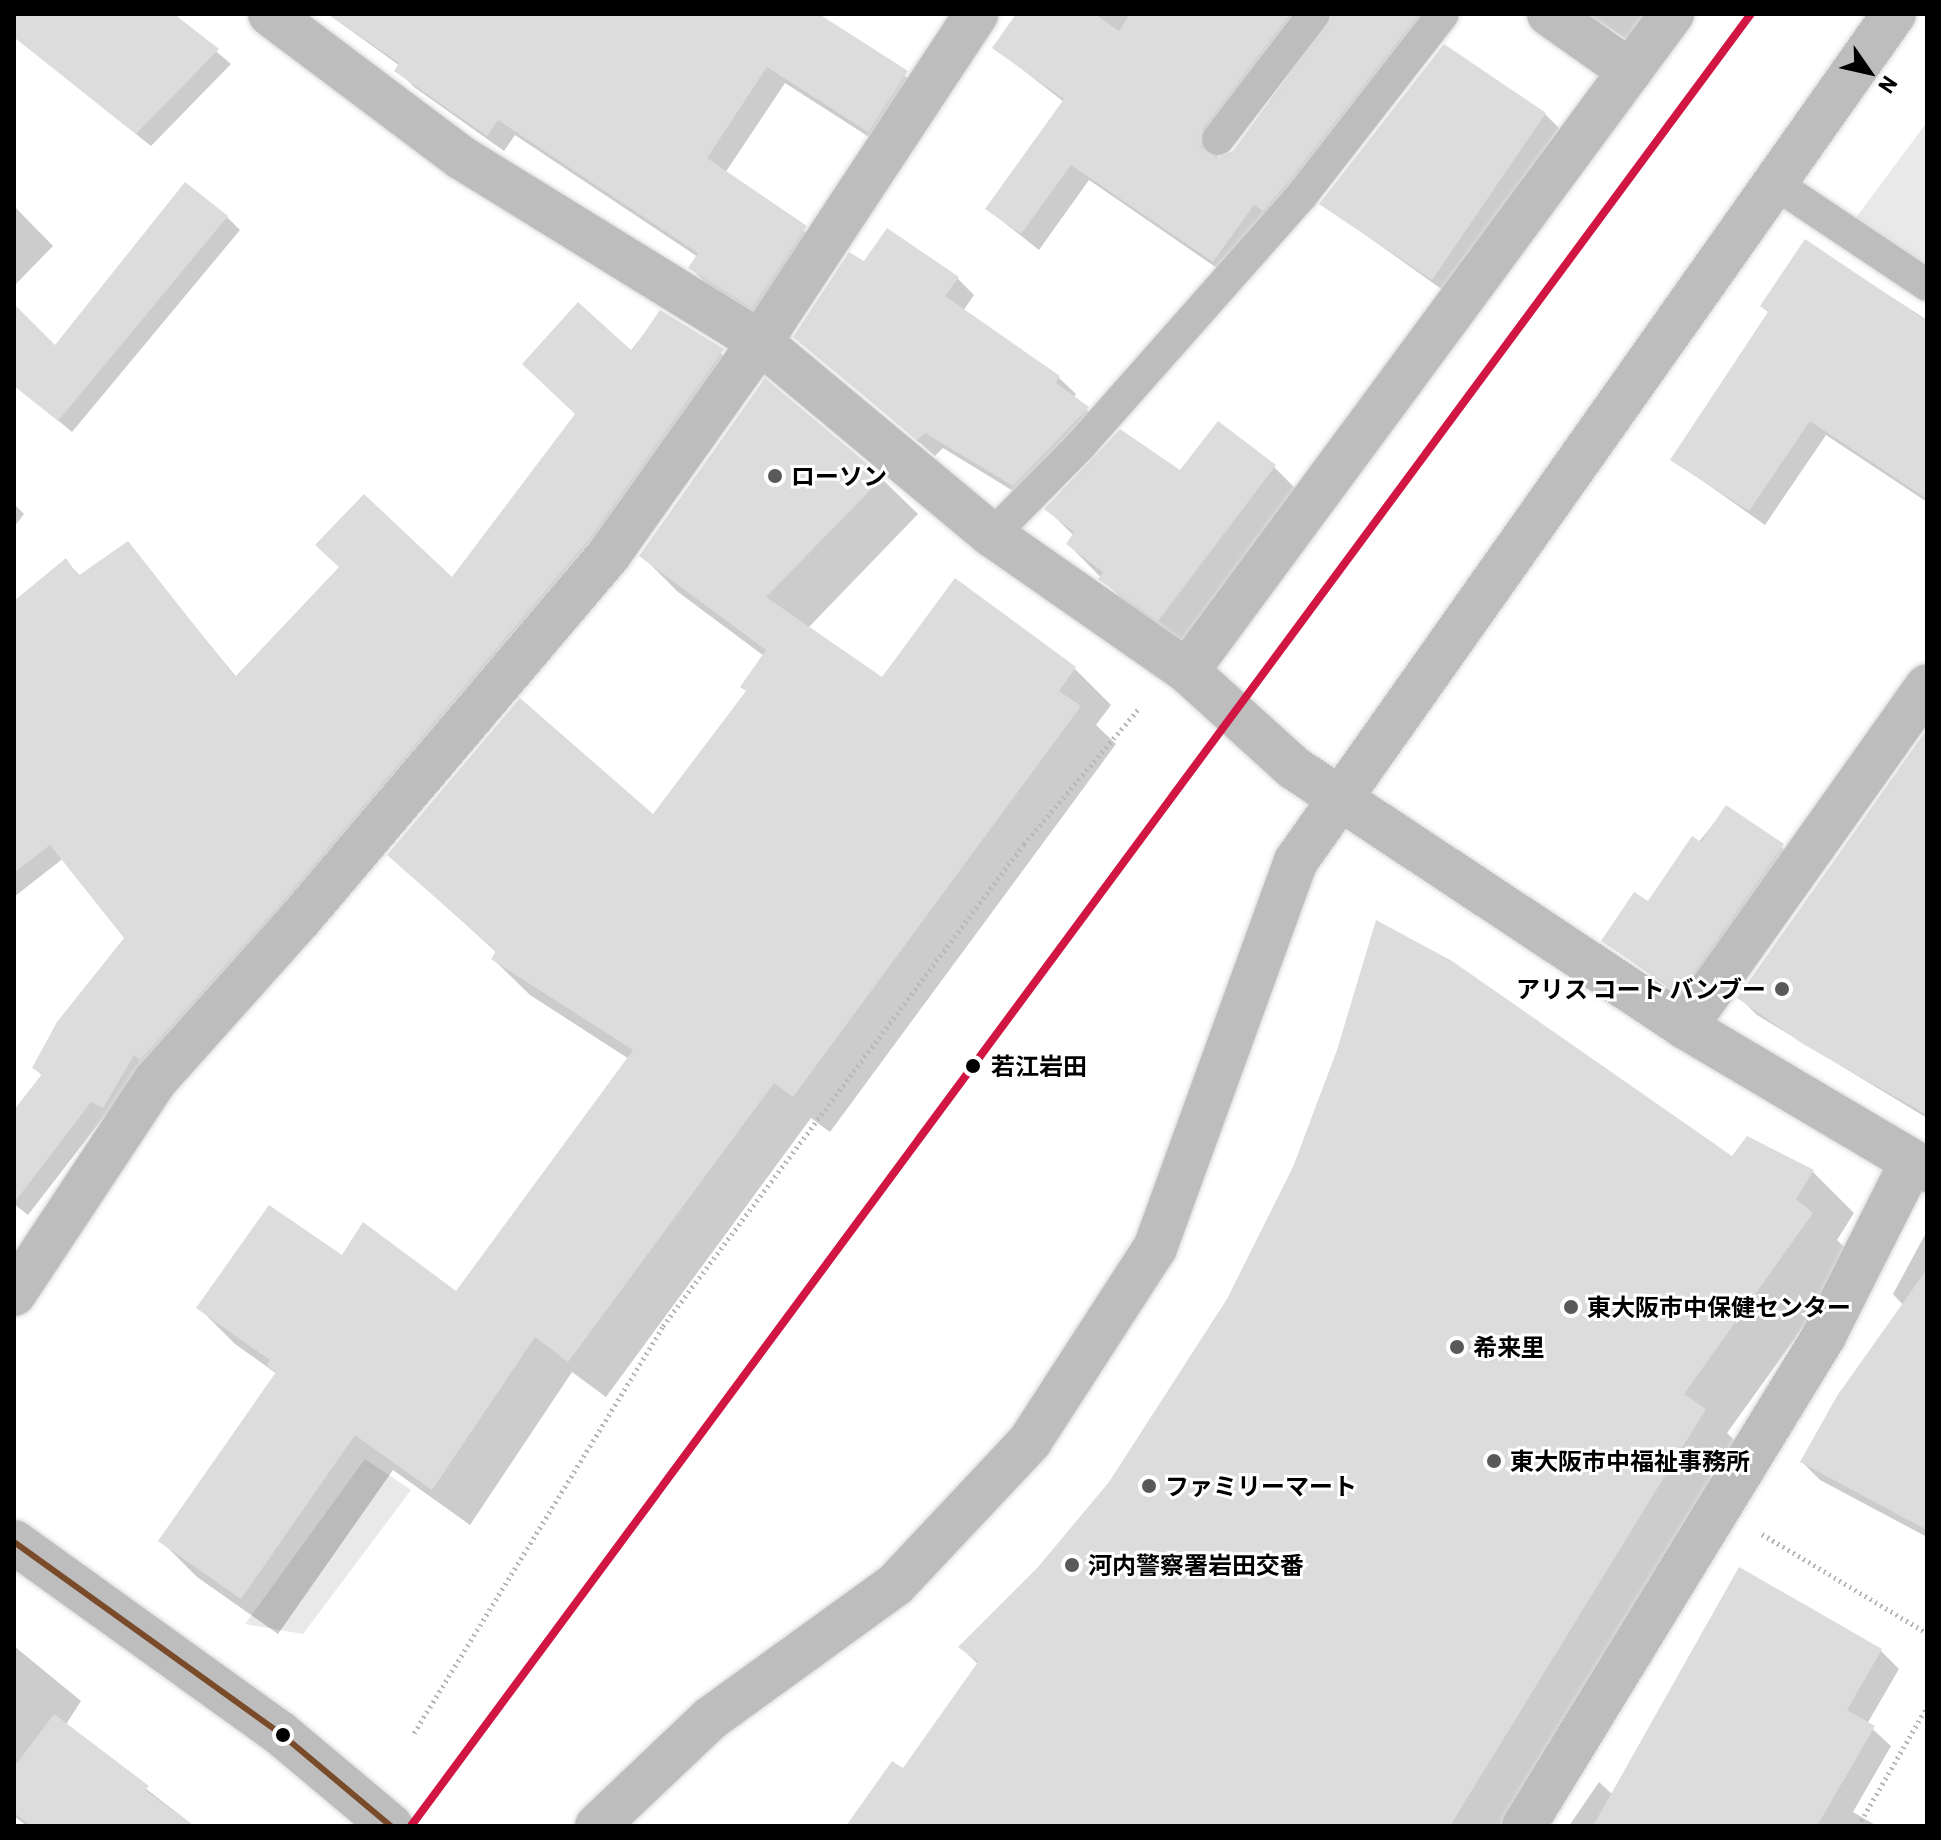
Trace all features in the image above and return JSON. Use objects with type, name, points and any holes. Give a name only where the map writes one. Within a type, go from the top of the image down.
[{"type":"street","points":[[270,14],[462,158],[760,342],[992,535],[1187,671],[1294,768],[1685,1027],[1919,1166],[1824,1336],[1524,1826]]},
{"type":"street","points":[[14,1294],[155,1081],[300,919],[610,553],[760,342],[976,14]]},
{"type":"street","points":[[1549,14],[1630,71]]},
{"type":"street","points":[[1187,671],[1672,14]]},
{"type":"street","points":[[597,1826],[711,1718],[895,1585],[1030,1441],[1155,1248],[1296,861],[1338,796],[1894,14]]},
{"type":"street","points":[[1685,1027],[1927,686]]},
{"type":"street","points":[[14,1542],[280,1733],[391,1826]]},
{"type":"lane","points":[[1218,139],[1314,14]]},
{"type":"lane","points":[[992,535],[1080,446],[1302,195],[1443,14]]},
{"type":"lane","points":[[1773,182],[1927,285]]},
{"type":"path","points":[[414,1733],[663,1326],[1024,844],[1140,707]]},
{"type":"path","points":[[1720,1509],[1927,1633]]},
{"type":"path","points":[[1858,1826],[1927,1707]]},
{"type":"shaded area","points":[[1927,122],[1927,270],[1852,223]]},
{"type":"shaded area","points":[[365,1459],[411,1490],[303,1634],[245,1624]]},
{"type":"building","points":[[14,14],[174,14],[219,49],[136,134],[14,37]]},
{"type":"building","points":[[328,14],[819,14],[908,71],[868,132],[767,67],[707,158],[807,226],[752,308],[688,268],[698,253],[498,120],[487,136],[394,71],[399,63]]},
{"type":"building","points":[[1016,14],[1095,14],[1119,31],[1130,14],[1290,14],[1203,128],[1201,147],[1216,158],[1233,151],[1333,14],[1419,14],[1287,183],[1263,211],[1254,205],[1213,262],[1071,165],[1021,234],[985,209],[1064,99],[992,48]]},
{"type":"building","points":[[1444,44],[1546,113],[1432,280],[1319,204]]},
{"type":"building","points":[[185,182],[228,216],[58,421],[14,386],[14,304],[55,345]]},
{"type":"building","points":[[887,228],[959,277],[945,296],[1060,376],[1056,383],[1089,407],[1013,486],[925,433],[917,440],[793,337],[849,252],[864,261]]},
{"type":"building","points":[[1805,239],[1927,321],[1927,499],[1810,421],[1749,511],[1670,460],[1768,312],[1760,306]]},
{"type":"building","points":[[578,302],[632,351],[660,310],[724,349],[590,538],[281,903],[140,1060],[134,1055],[103,1108],[91,1102],[14,1203],[14,1110],[42,1074],[32,1068],[57,1022],[124,938],[50,845],[14,873],[14,601],[66,558],[78,576],[128,541],[235,677],[339,567],[315,545],[364,494],[452,577],[575,414],[522,364]]},
{"type":"building","points":[[765,378],[883,477],[766,597],[882,677],[955,578],[1076,667],[1059,691],[1081,706],[793,1097],[774,1083],[568,1362],[535,1337],[432,1490],[355,1435],[241,1599],[158,1541],[276,1372],[266,1365],[270,1360],[196,1308],[269,1205],[342,1255],[363,1222],[456,1291],[633,1050],[491,959],[496,951],[387,855],[520,698],[653,814],[746,691],[740,687],[766,650],[639,556]]},
{"type":"building","points":[[1218,421],[1276,465],[1158,621],[1098,579],[1103,572],[1066,544],[1074,532],[1044,509],[1120,429],[1180,470]]},
{"type":"building","points":[[1927,729],[1927,1115],[1803,1044],[1737,998]]},
{"type":"building","points":[[1726,805],[1784,844],[1679,993],[1601,941],[1634,892],[1648,901],[1692,836],[1701,842]]},
{"type":"building","name":"希来里","points":[[1376,920],[1452,961],[1732,1156],[1747,1136],[1814,1170],[1796,1199],[1813,1213],[1684,1394],[1706,1409],[1450,1826],[846,1826],[892,1761],[903,1768],[978,1662],[958,1647],[1038,1567],[1109,1482],[1227,1299],[1293,1167],[1337,1050]]},
{"type":"building","points":[[1927,1269],[1927,1530],[1800,1462],[1837,1396]]},
{"type":"building","points":[[1739,1567],[1882,1649],[1847,1710],[1875,1726],[1817,1826],[1593,1826]]},
{"type":"building","points":[[54,1714],[149,1786],[145,1790],[194,1826],[31,1826],[14,1813],[14,1767]]},
{"type":"transit line","points":[[411,1826],[1751,14]]},
{"type":"transit line","points":[[14,1542],[280,1733],[391,1826]]},
{"type":"place","name":"ローソン","points":[[775,476]]},
{"type":"place","name":"アリス コート バンブー","points":[[1782,989]]},
{"type":"place","name":"若江岩田","points":[[973,1066]]},
{"type":"place","name":"東大阪市中保健センター","points":[[1571,1307]]},
{"type":"place","name":"希来里","points":[[1457,1347]]},
{"type":"place","name":"東大阪市中福祉事務所","points":[[1494,1461]]},
{"type":"place","name":"ファミリーマート","points":[[1149,1486]]},
{"type":"place","name":"河内警察署岩田交番","points":[[1072,1565]]}]
